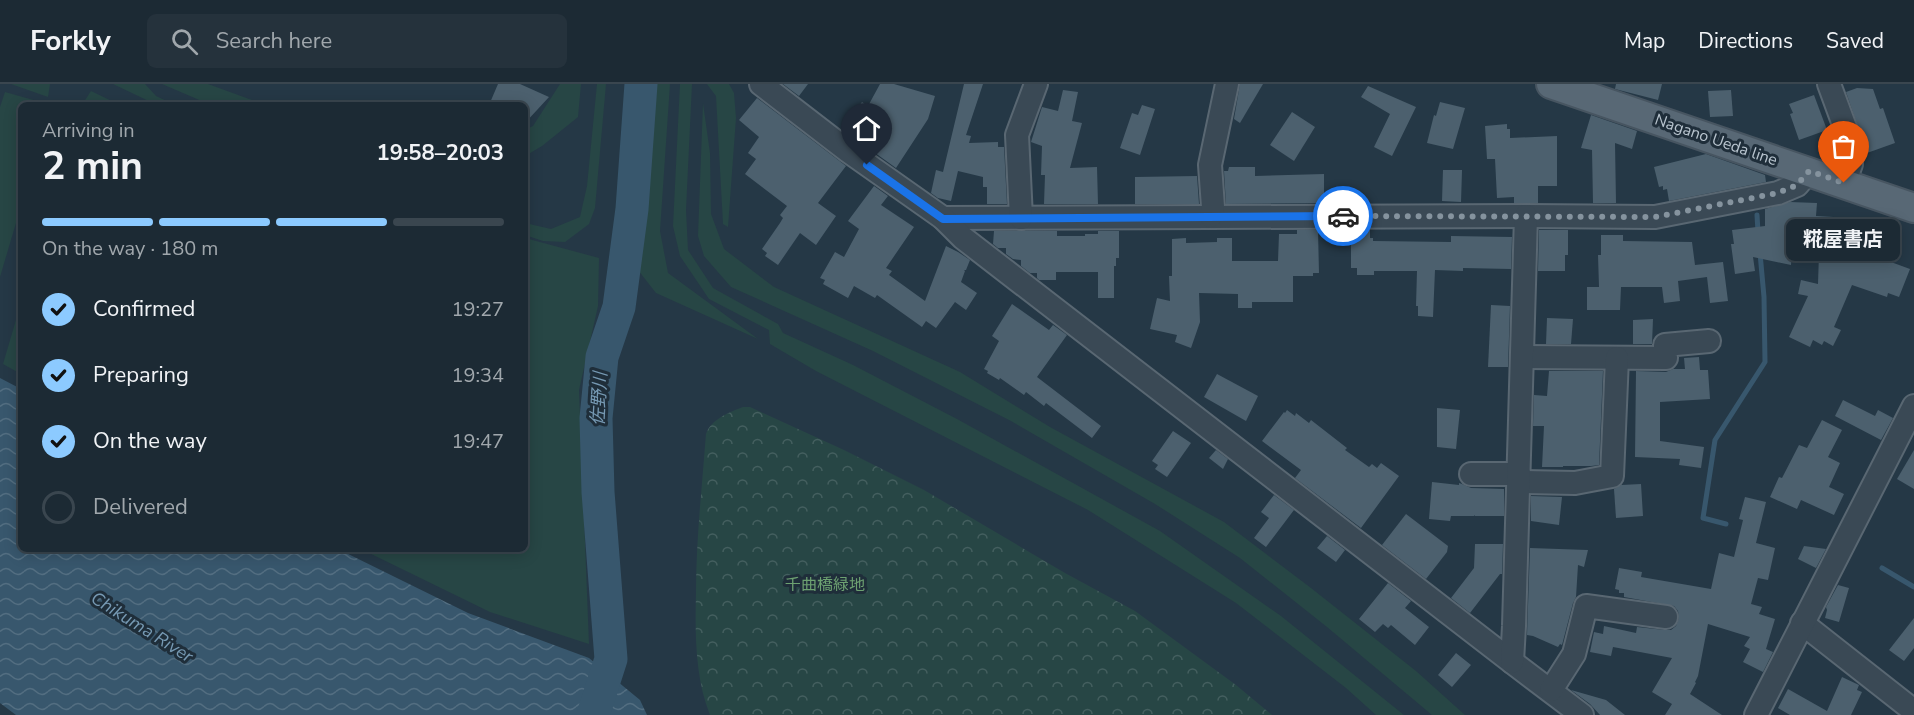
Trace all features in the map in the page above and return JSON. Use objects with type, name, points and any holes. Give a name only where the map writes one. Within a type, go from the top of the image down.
[{"type":"main road","name":"Nagano Ueda line","points":[[1551,84],[1914,208]]},
{"type":"street","points":[[761,84],[848,151],[943,219],[963,238],[1582,715]]},
{"type":"street","points":[[1021,218],[1017,135],[1036,84]]},
{"type":"street","points":[[1211,216],[1213,207],[1210,165],[1227,84]]},
{"type":"street","points":[[1829,84],[1850,141],[1851,164],[1844,183]]},
{"type":"street","points":[[943,219],[1211,216],[1655,217],[1778,193],[1797,185],[1809,171]]},
{"type":"street","points":[[1512,662],[1526,216]]},
{"type":"street","points":[[1522,357],[1666,358],[1665,345],[1709,341]]},
{"type":"street","points":[[1471,474],[1575,483],[1612,476],[1617,358]]},
{"type":"street","points":[[1756,715],[1914,406]]},
{"type":"street","points":[[1551,690],[1574,654],[1586,606],[1666,617]]},
{"type":"street","points":[[1802,623],[1914,711]]},
{"type":"green space","points":[[11,84],[50,84],[48,97]]},
{"type":"green space","points":[[113,84],[145,84],[156,96],[169,102],[151,102]]},
{"type":"green space","points":[[162,84],[208,84],[258,102],[204,102]]},
{"type":"green space","points":[[560,84],[581,84],[578,117],[528,154],[528,128],[533,126]]},
{"type":"green space","points":[[597,84],[606,84],[595,208],[589,224],[565,242],[543,241],[528,236],[528,224],[551,229],[580,217],[587,186]]},
{"type":"green space","points":[[627,84],[670,84],[660,231],[668,273],[758,339],[656,293],[613,238]]},
{"type":"green space","points":[[680,84],[692,84],[686,210],[688,250],[713,288],[778,324],[783,333],[853,365],[957,419],[1160,531],[1281,616],[1404,715],[1376,715],[1346,688],[1236,603],[1088,510],[816,371],[770,344],[769,330],[709,299],[680,256],[673,226]]},
{"type":"green space","points":[[707,84],[729,84],[734,93],[736,118],[728,227],[723,224],[716,96]]},
{"type":"green space","points":[[91,91],[114,102],[84,102]]},
{"type":"green space","points":[[5,92],[40,102],[18,102],[18,216],[0,277],[0,107]]},
{"type":"green space","points":[[703,103],[710,153],[711,214],[724,249],[774,287],[960,372],[1050,427],[1224,522],[1416,671],[1465,715],[1432,715],[1240,558],[1155,504],[1011,421],[873,351],[731,287],[704,256],[698,236]]},
{"type":"green space","points":[[528,239],[599,258],[598,306],[579,390],[589,644],[490,612],[367,552],[528,552]]},
{"type":"green space","points":[[18,313],[18,372],[3,364]]},
{"type":"green space","name":"千曲橋緑地","points":[[743,407],[750,407],[844,450],[924,490],[1065,573],[1135,611],[1236,685],[1272,715],[710,715],[701,686],[696,624],[697,553],[706,434],[716,420]]},
{"type":"water","name":"Chikuma River","points":[[0,378],[18,387],[18,552],[344,552],[468,613],[589,658],[640,700],[647,715],[16,715],[0,703]]},
{"type":"building","points":[[498,84],[520,84],[549,97],[528,120],[528,102],[490,102]]},
{"type":"building","points":[[783,84],[808,84],[799,96]]},
{"type":"building","points":[[880,84],[894,84],[935,96],[928,119],[896,168],[842,129],[862,102],[868,106]]},
{"type":"building","points":[[964,84],[983,84],[966,135],[971,136],[969,143],[998,142],[998,147],[1004,147],[1007,204],[987,204],[987,187],[983,187],[983,177],[958,171],[951,201],[938,198],[931,193],[936,170],[943,172]]},
{"type":"building","points":[[1240,84],[1263,84],[1240,123],[1234,119]]},
{"type":"building","points":[[1616,84],[1662,84],[1658,100],[1615,89]]},
{"type":"building","points":[[1368,86],[1416,107],[1392,156],[1374,147],[1390,114],[1361,97]]},
{"type":"building","points":[[1857,88],[1873,89],[1880,109],[1883,108],[1895,143],[1867,153],[1846,92]]},
{"type":"building","points":[[1063,90],[1078,92],[1072,121],[1082,123],[1070,168],[1097,167],[1098,204],[1044,204],[1045,175],[1041,175],[1042,146],[1031,142],[1042,107],[1058,111]]},
{"type":"building","points":[[1731,90],[1733,116],[1710,117],[1708,91]]},
{"type":"building","points":[[1814,95],[1827,130],[1799,140],[1789,104]]},
{"type":"building","points":[[757,98],[846,166],[818,203],[836,216],[816,245],[800,233],[778,265],[765,256],[767,253],[762,249],[783,218],[780,215],[787,206],[745,174],[756,159],[748,153],[759,137],[739,120]]},
{"type":"building","points":[[1440,102],[1465,108],[1453,149],[1427,143]]},
{"type":"building","points":[[1142,105],[1155,109],[1140,155],[1120,148],[1132,113],[1138,115]]},
{"type":"building","points":[[1292,112],[1315,127],[1294,161],[1270,145]]},
{"type":"building","points":[[1591,115],[1637,131],[1632,149],[1615,143],[1616,203],[1593,203],[1592,150],[1581,148]]},
{"type":"building","points":[[1507,124],[1507,129],[1510,129],[1510,138],[1557,136],[1557,186],[1538,186],[1538,203],[1514,203],[1514,197],[1497,198],[1495,159],[1487,159],[1485,126]]},
{"type":"building","points":[[1706,154],[1765,175],[1766,182],[1669,201],[1667,189],[1663,190],[1663,186],[1659,187],[1654,167]]},
{"type":"building","points":[[1229,167],[1255,167],[1255,176],[1324,174],[1324,203],[1226,204],[1224,171],[1228,171]]},
{"type":"building","points":[[1443,170],[1462,170],[1461,202],[1442,201]]},
{"type":"building","points":[[1197,176],[1199,204],[1135,204],[1135,177]]},
{"type":"building","points":[[874,186],[888,196],[881,205],[914,227],[886,268],[892,271],[889,275],[925,301],[946,246],[970,260],[961,282],[977,293],[966,310],[955,302],[936,328],[926,321],[922,327],[877,295],[875,298],[854,286],[848,298],[823,284],[825,280],[820,278],[835,252],[844,257],[859,229],[848,221]]},
{"type":"building","points":[[1790,202],[1817,203],[1816,216],[1851,218],[1850,247],[1910,269],[1899,297],[1888,293],[1887,297],[1852,285],[1834,327],[1841,330],[1833,346],[1824,341],[1822,345],[1813,340],[1810,347],[1789,337],[1808,296],[1798,294],[1801,280],[1818,284],[1819,253],[1792,251],[1791,265],[1753,257],[1755,271],[1735,274],[1731,244],[1734,244],[1732,230],[1765,226],[1765,209]]},
{"type":"building","points":[[1297,230],[1318,230],[1319,273],[1313,273],[1313,276],[1293,276],[1293,302],[1252,302],[1252,308],[1238,308],[1238,294],[1199,293],[1200,322],[1191,348],[1175,342],[1177,335],[1150,329],[1157,298],[1170,301],[1169,276],[1172,276],[1172,239],[1186,238],[1186,243],[1217,242],[1217,238],[1232,238],[1232,261],[1278,261],[1279,234],[1297,234]]},
{"type":"building","points":[[1353,230],[1370,230],[1370,238],[1373,238],[1373,241],[1451,242],[1451,236],[1512,237],[1511,269],[1435,270],[1433,317],[1418,316],[1417,271],[1374,271],[1374,275],[1357,275],[1357,268],[1351,268]]},
{"type":"building","points":[[1539,230],[1568,230],[1568,255],[1565,255],[1565,271],[1538,271]]},
{"type":"building","points":[[994,231],[1057,231],[1057,236],[1085,236],[1085,234],[1098,234],[1098,231],[1119,231],[1119,258],[1116,258],[1116,266],[1114,266],[1114,298],[1098,298],[1098,272],[1056,272],[1056,280],[1039,280],[1037,273],[1030,273],[1021,266],[1021,260],[1013,259],[1006,254],[1006,248],[998,248],[993,244]]},
{"type":"building","points":[[1601,235],[1623,235],[1623,241],[1692,242],[1695,265],[1723,262],[1728,301],[1710,303],[1707,277],[1678,281],[1680,301],[1664,303],[1662,287],[1621,287],[1620,310],[1587,310],[1587,287],[1599,287],[1598,255],[1601,255]]},
{"type":"building","points":[[1012,304],[1049,330],[1053,325],[1067,335],[1037,377],[1101,426],[1092,438],[1046,403],[1044,406],[1026,392],[1024,395],[984,369],[999,341],[992,336]]},
{"type":"building","points":[[1491,305],[1510,306],[1508,367],[1488,367]]},
{"type":"building","points":[[1547,318],[1573,319],[1571,344],[1546,344]]},
{"type":"building","points":[[1653,319],[1652,344],[1633,344],[1633,320]]},
{"type":"building","points":[[1699,357],[1700,370],[1708,370],[1710,399],[1660,402],[1660,441],[1704,447],[1701,468],[1679,465],[1680,459],[1635,457],[1636,371],[1666,372],[1673,369],[1685,369],[1684,358]]},
{"type":"building","points":[[1549,371],[1603,371],[1599,465],[1542,467],[1544,426],[1533,426],[1534,395],[1547,396]]},
{"type":"building","points":[[1217,374],[1258,396],[1246,421],[1204,397]]},
{"type":"building","points":[[1843,400],[1875,416],[1878,410],[1893,418],[1881,440],[1835,416]]},
{"type":"building","points":[[1437,408],[1460,410],[1456,449],[1437,447]]},
{"type":"building","points":[[1287,410],[1295,416],[1296,413],[1309,423],[1311,420],[1347,448],[1345,450],[1369,467],[1372,464],[1377,468],[1381,463],[1399,476],[1361,528],[1295,478],[1301,470],[1262,441]]},
{"type":"building","points":[[1822,420],[1842,430],[1828,457],[1840,463],[1829,487],[1844,494],[1834,515],[1801,500],[1797,509],[1770,497],[1779,477],[1782,478],[1799,445],[1807,448]]},
{"type":"building","points":[[1173,431],[1191,443],[1167,477],[1155,469],[1158,465],[1152,461]]},
{"type":"building","points":[[1216,450],[1228,459],[1223,469],[1209,458]]},
{"type":"building","points":[[1914,450],[1914,489],[1897,479]]},
{"type":"building","points":[[1432,482],[1459,485],[1459,483],[1471,488],[1504,489],[1504,516],[1451,516],[1450,521],[1429,519]]},
{"type":"building","points":[[1641,484],[1643,516],[1616,518],[1614,489],[1621,485]]},
{"type":"building","points":[[1274,495],[1294,510],[1266,547],[1254,538],[1269,518],[1261,512]]},
{"type":"building","points":[[1531,496],[1562,497],[1559,525],[1531,521]]},
{"type":"building","points":[[1745,497],[1766,502],[1756,543],[1775,548],[1768,580],[1758,578],[1751,604],[1762,607],[1759,614],[1775,619],[1766,649],[1773,652],[1763,672],[1743,662],[1750,649],[1744,646],[1750,637],[1708,624],[1698,676],[1690,694],[1722,715],[1665,715],[1672,704],[1652,692],[1672,658],[1613,647],[1611,656],[1590,652],[1594,632],[1603,634],[1604,626],[1636,633],[1637,627],[1671,630],[1676,626],[1679,618],[1674,606],[1624,597],[1624,593],[1619,593],[1619,590],[1615,589],[1619,568],[1642,572],[1641,577],[1711,589],[1719,553],[1734,557],[1743,520],[1739,519]]},
{"type":"building","points":[[1406,514],[1448,546],[1447,552],[1426,579],[1382,545]]},
{"type":"building","points":[[1327,536],[1345,550],[1336,562],[1317,548]]},
{"type":"building","points":[[1475,544],[1503,544],[1502,574],[1470,613],[1451,598],[1474,568]]},
{"type":"building","points":[[1804,546],[1826,549],[1816,568],[1798,559]]},
{"type":"building","points":[[1530,548],[1588,550],[1584,567],[1578,565],[1576,597],[1562,645],[1558,647],[1527,635]]},
{"type":"building","points":[[1388,583],[1411,601],[1405,608],[1429,627],[1415,645],[1391,625],[1388,628],[1383,624],[1375,632],[1359,619]]},
{"type":"building","points":[[1838,585],[1849,588],[1839,622],[1825,618],[1826,607]]},
{"type":"building","points":[[1914,618],[1914,648],[1904,661],[1889,650]]},
{"type":"building","points":[[1456,653],[1471,665],[1452,687],[1438,675]]},
{"type":"building","points":[[1842,677],[1859,685],[1857,690],[1862,692],[1851,715],[1790,715],[1778,708],[1788,689],[1827,711]]},
{"type":"building","points":[[1571,690],[1606,700],[1625,715],[1600,715],[1590,704]]},
{"type":"waterway","name":"佐野川","points":[[593,715],[611,659],[598,492],[596,418],[602,357],[619,307],[632,209],[641,84]]},
{"type":"waterway","points":[[1757,215],[1758,232]]},
{"type":"waterway","points":[[1726,524],[1703,518],[1715,440],[1765,362],[1764,297],[1760,253]]},
{"type":"waterway","points":[[1882,568],[1914,587]]},
{"type":"way so far","points":[[1343,216],[1655,217],[1778,193],[1797,185],[1809,171],[1844,183]]},
{"type":"place","name":"糀屋書店","points":[[1844,183]]},
{"type":"route","points":[[867,165],[943,219],[1343,216]]}]
